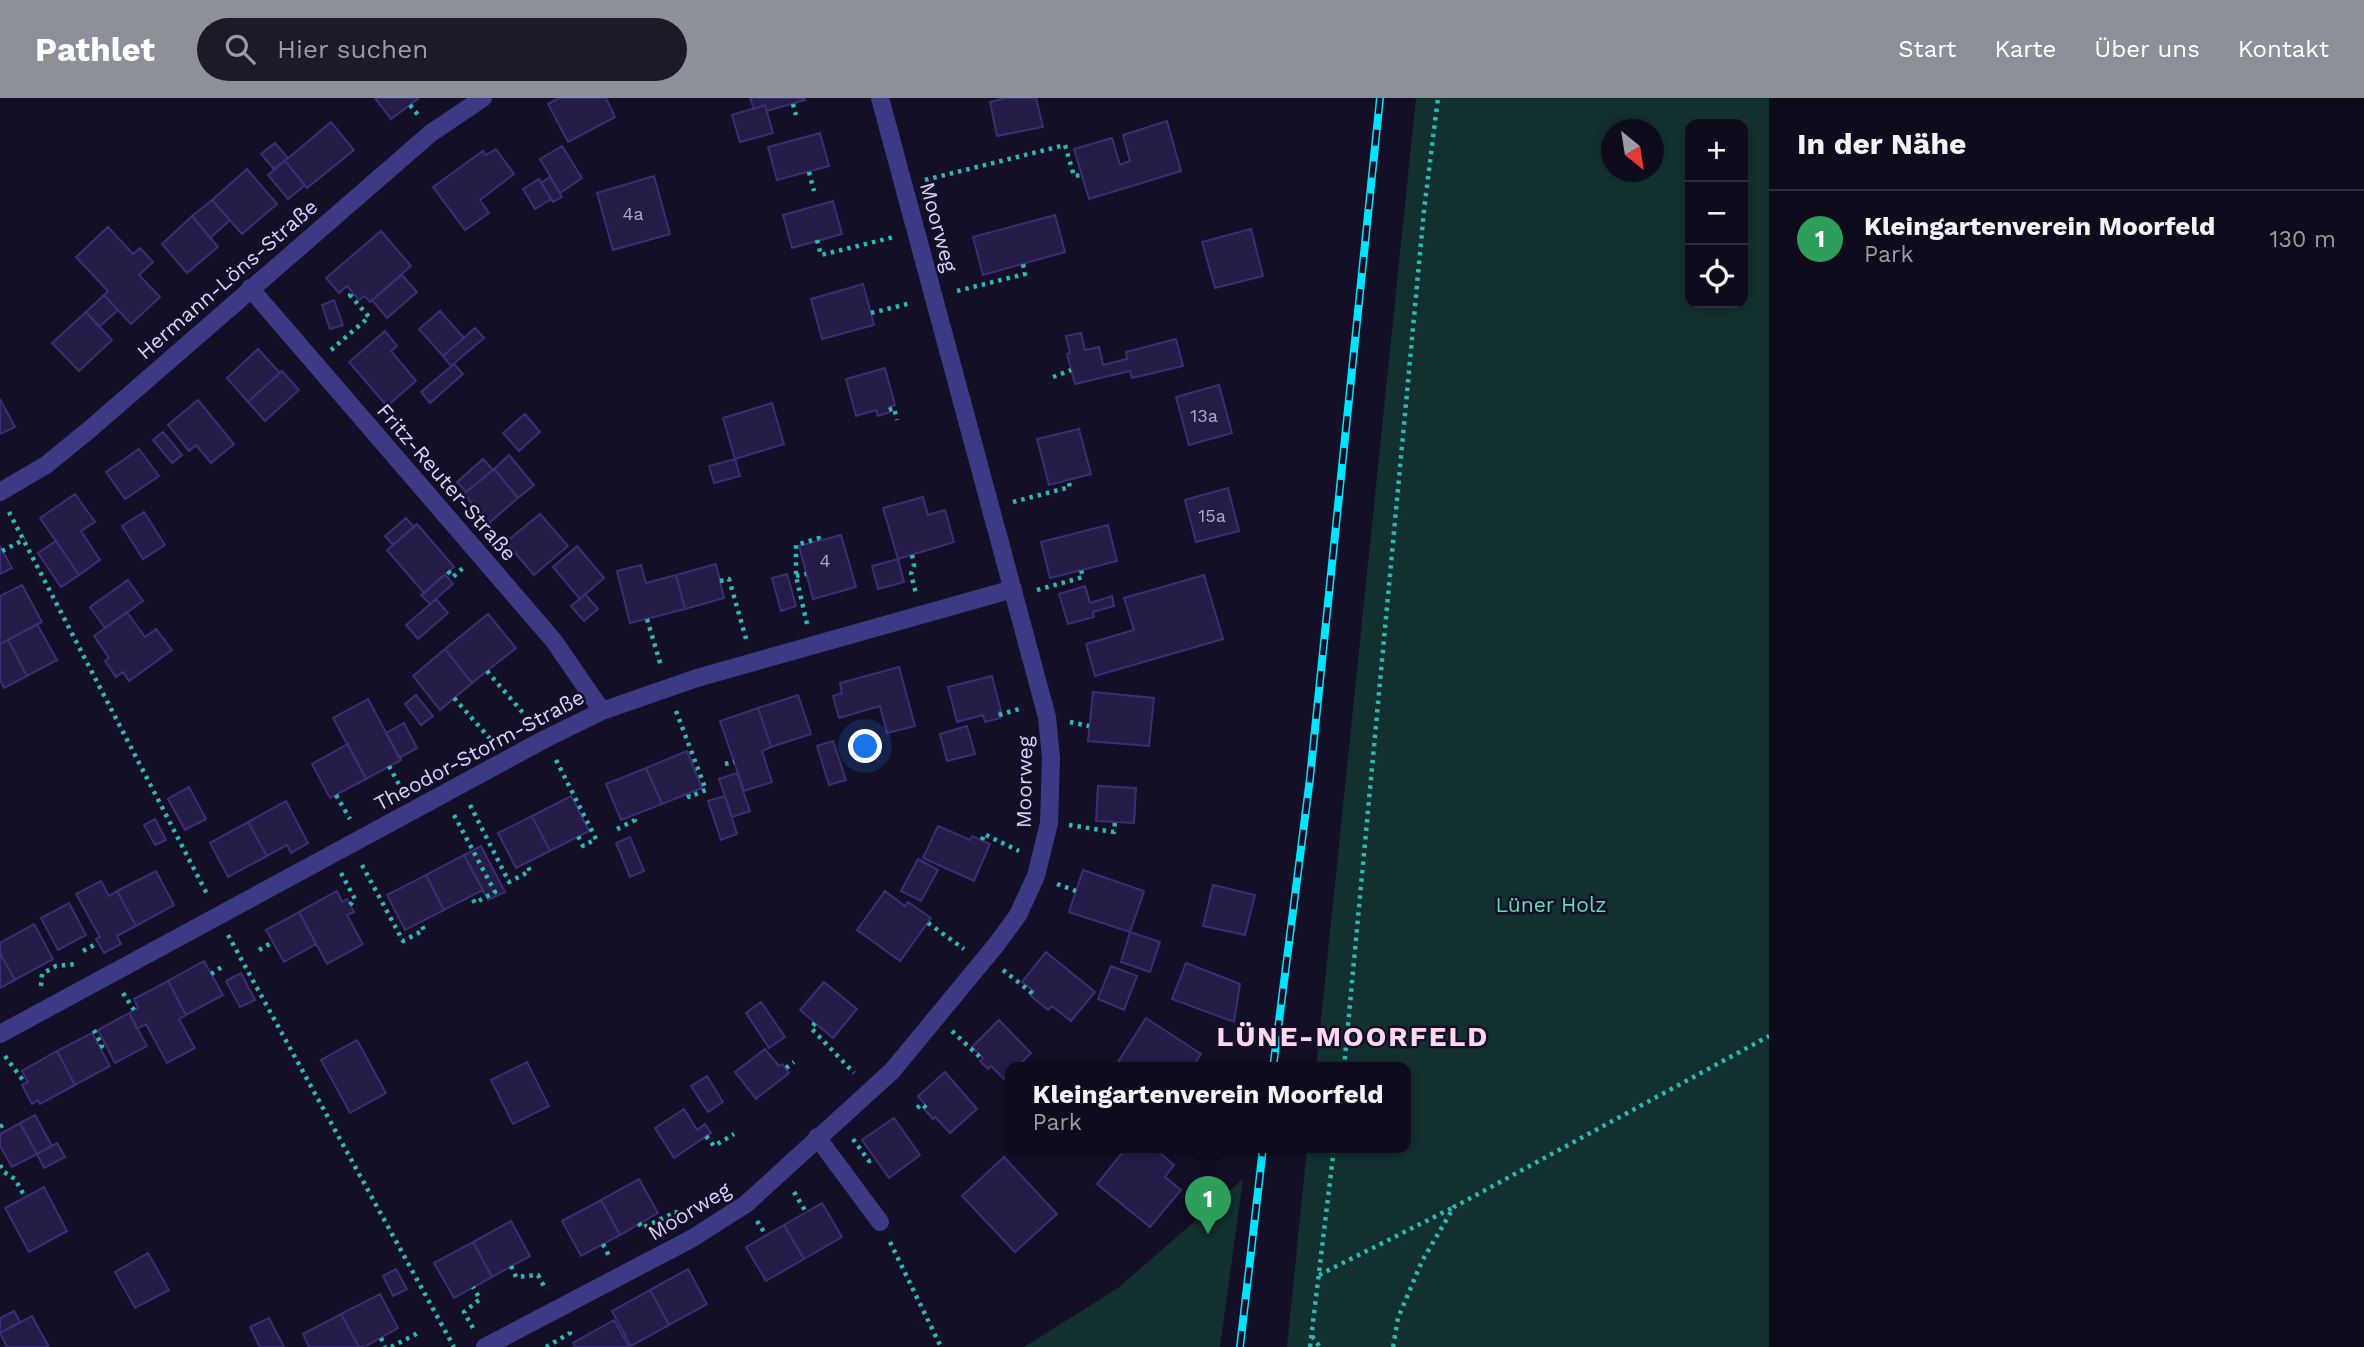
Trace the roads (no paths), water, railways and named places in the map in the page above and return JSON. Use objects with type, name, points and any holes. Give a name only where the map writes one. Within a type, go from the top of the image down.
[{"type":"street","name":"Hermann-Löns-Straße","points":[[3,500],[89,430],[430,132],[482,98]]},
{"type":"street","name":"Moorweg","points":[[481,1341],[557,1310],[691,1239],[746,1204],[817,1137],[872,1091],[938,1017],[1018,915],[1041,861],[1049,823],[1051,758],[1047,717],[880,98]]},
{"type":"street","name":"Fritz-Reuter-Straße","points":[[250,288],[554,641],[602,711]]},
{"type":"street","name":"Theodor-Storm-Straße","points":[[0,1034],[545,738],[602,711],[753,662],[1014,592]]},
{"type":"street","points":[[817,1137],[880,1222]]},
{"type":"railway","points":[[1274,1062],[1310,778],[1380,98]]},
{"type":"railway","points":[[1240,1347],[1262,1153]]},
{"type":"place","name":"Kleingartenverein Moorfeld","points":[[1208,1234]]},
{"type":"district","name":"LÜNE-MOORFELD","points":[[1353,1036]]},
{"type":"park label","name":"Lüner Holz","points":[[1551,904]]}]
